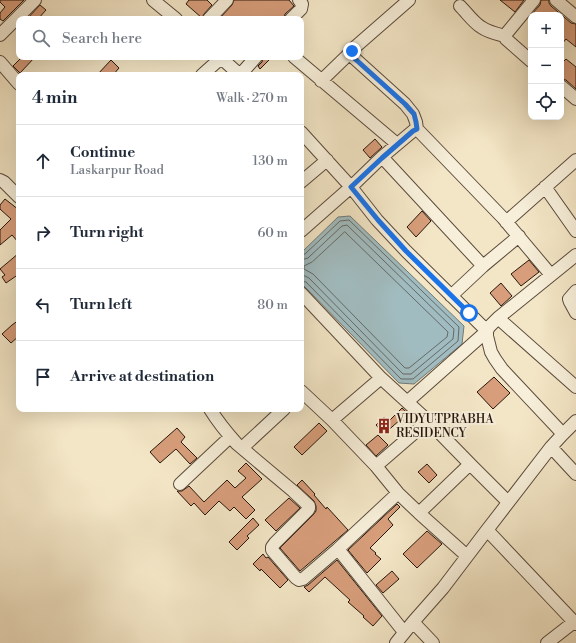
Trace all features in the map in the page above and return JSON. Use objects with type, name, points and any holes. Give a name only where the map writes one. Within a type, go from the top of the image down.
[{"type":"street","points":[[19,16],[35,0]]},
{"type":"street","points":[[212,16],[227,0]]},
{"type":"street","points":[[294,16],[301,8],[302,4],[299,0]]},
{"type":"street","points":[[321,80],[372,31],[409,0]]},
{"type":"street","points":[[505,36],[534,0]]},
{"type":"street","points":[[556,0],[576,17]]},
{"type":"street","points":[[158,2],[173,16]]},
{"type":"street","points":[[460,2],[476,23],[493,33],[505,36],[506,39],[528,58]]},
{"type":"street","points":[[0,35],[16,19]]},
{"type":"street","points":[[352,51],[353,57],[414,114],[417,129],[506,222],[551,275]]},
{"type":"street","points":[[205,72],[218,60]]},
{"type":"street","points":[[222,60],[236,72]]},
{"type":"street","points":[[243,72],[253,60]]},
{"type":"street","points":[[298,60],[397,144]]},
{"type":"street","points":[[0,62],[16,81]]},
{"type":"street","points":[[564,89],[576,99]]},
{"type":"street","points":[[304,228],[397,144],[417,129]]},
{"type":"street","points":[[304,135],[406,251],[487,331],[489,346],[502,369],[562,434]]},
{"type":"street","points":[[382,158],[483,266]]},
{"type":"street","points":[[304,179],[326,160]]},
{"type":"street","points":[[506,222],[576,160]]},
{"type":"street","points":[[0,180],[16,194]]},
{"type":"street","points":[[545,187],[576,231]]},
{"type":"street","points":[[451,296],[518,236]]},
{"type":"street","points":[[407,402],[487,331],[498,318],[576,255]]},
{"type":"street","points":[[576,291],[569,299],[576,313]]},
{"type":"street","points":[[304,296],[381,378],[428,421],[508,502]]},
{"type":"street","points":[[498,318],[576,387]]},
{"type":"street","points":[[332,420],[381,378]]},
{"type":"street","points":[[304,395],[332,420],[376,466],[398,493],[467,556]]},
{"type":"street","points":[[212,412],[230,437],[309,506],[306,512],[271,548],[299,580],[303,579],[338,550],[398,493]]},
{"type":"street","points":[[242,448],[281,412]]},
{"type":"street","points":[[376,466],[428,421]]},
{"type":"street","points":[[396,643],[443,588],[551,447],[576,421]]},
{"type":"street","points":[[180,484],[230,437]]},
{"type":"street","points":[[551,447],[576,474]]},
{"type":"street","points":[[419,513],[470,464]]},
{"type":"street","points":[[487,530],[575,623],[547,643]]},
{"type":"street","points":[[338,550],[404,632]]},
{"type":"street","points":[[413,622],[433,643]]},
{"type":"water","points":[[350,216],[464,326],[462,344],[414,384],[399,383],[304,286],[304,250],[338,217]]},
{"type":"building","points":[[0,0],[24,0],[3,21],[0,19],[0,13],[5,7]]},
{"type":"building","points":[[189,0],[207,0],[212,5],[203,16],[200,16],[186,4]]},
{"type":"building","points":[[234,0],[289,0],[294,6],[285,16],[222,16],[232,5]]},
{"type":"building","points":[[500,0],[524,0],[515,12]]},
{"type":"building","points":[[541,0],[549,0],[551,6],[558,12],[534,12],[540,5]]},
{"type":"building","points":[[40,5],[46,10],[41,16],[30,16]]},
{"type":"building","points":[[564,17],[571,23],[576,24],[576,47],[566,39],[564,41]]},
{"type":"building","points":[[566,59],[576,67],[576,89],[564,80],[564,61]]},
{"type":"building","points":[[19,60],[32,60],[21,72],[13,66]]},
{"type":"building","points":[[111,60],[119,68],[116,72],[100,72]]},
{"type":"building","points":[[262,60],[269,60],[260,69],[258,66]]},
{"type":"building","points":[[375,139],[382,147],[370,158],[363,150]]},
{"type":"building","points":[[5,199],[16,208],[16,240],[12,235],[0,245],[0,230],[11,219],[0,209],[0,205]]},
{"type":"building","points":[[422,211],[431,221],[416,237],[407,227]]},
{"type":"building","points":[[16,256],[16,276],[6,283],[2,277],[5,275],[0,269]]},
{"type":"building","points":[[529,260],[539,272],[521,286],[511,274]]},
{"type":"building","points":[[501,283],[512,296],[501,306],[490,293]]},
{"type":"building","points":[[16,322],[16,339],[11,343],[2,334]]},
{"type":"building","points":[[494,377],[510,393],[493,409],[477,392]]},
{"type":"building","points":[[402,408],[416,421],[409,427],[401,419],[384,434],[376,425],[384,417],[388,422]]},
{"type":"building","points":[[319,423],[327,431],[302,455],[294,447]]},
{"type":"building","points":[[177,428],[185,437],[181,442],[197,458],[190,464],[176,449],[160,463],[150,452]]},
{"type":"building","points":[[378,435],[388,445],[376,456],[366,445]]},
{"type":"building","points":[[246,463],[262,479],[242,497],[255,510],[246,519],[234,507],[230,511],[219,501],[205,515],[194,503],[191,506],[177,491],[182,491],[189,486],[204,502],[227,480],[235,488],[246,478],[238,471]]},
{"type":"building","points":[[427,464],[437,475],[429,483],[418,472]]},
{"type":"building","points":[[302,480],[326,509],[327,507],[348,530],[300,571],[280,548],[316,511],[314,501],[297,485]]},
{"type":"building","points":[[289,498],[300,508],[276,531],[265,520]]},
{"type":"building","points":[[397,504],[400,507],[388,519],[393,525],[370,548],[381,559],[367,573],[348,550]]},
{"type":"building","points":[[253,518],[259,525],[247,536],[249,538],[237,550],[229,542]]},
{"type":"building","points":[[427,531],[442,544],[417,568],[403,554]]},
{"type":"building","points":[[263,554],[266,558],[268,557],[288,580],[280,588],[261,569],[260,571],[253,564]]},
{"type":"building","points":[[337,560],[382,616],[373,626],[348,602],[350,600],[325,577],[309,592],[304,587]]},
{"type":"building","points":[[392,571],[399,579],[383,593],[376,585]]},
{"type":"place","name":"VIDYUTPRABHA RESIDENCY","points":[[384,426]]},
{"type":"route","points":[[352,51],[353,57],[414,114],[417,129],[382,158],[351,187],[406,251],[469,313]]}]
